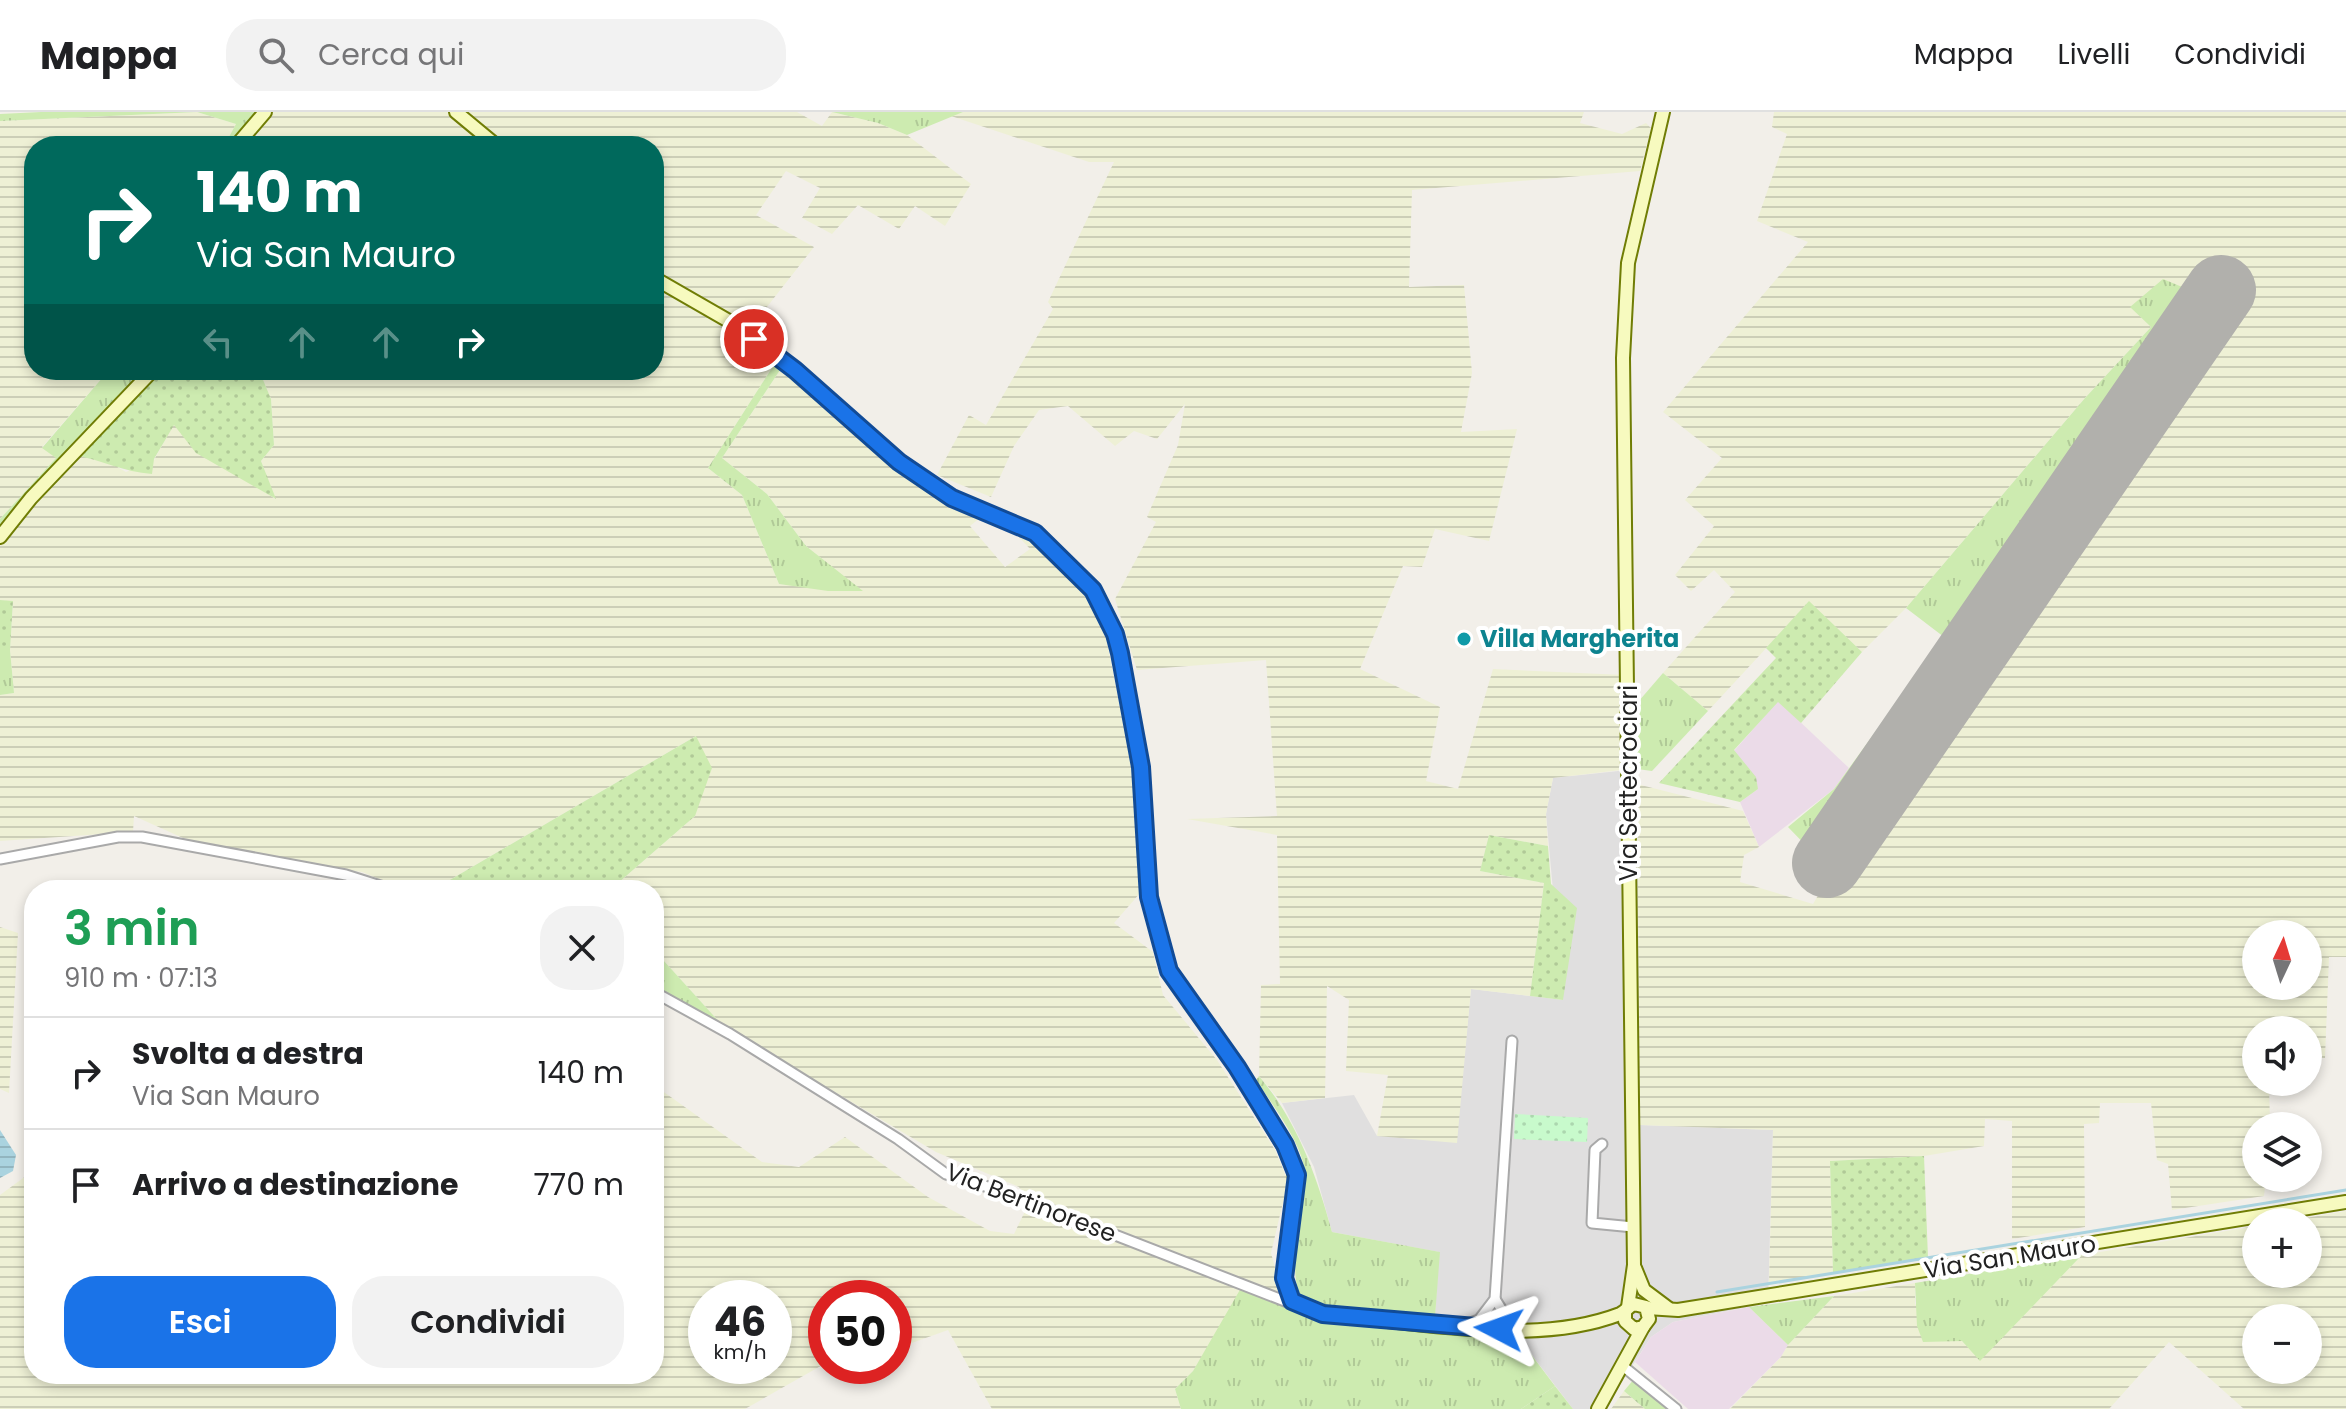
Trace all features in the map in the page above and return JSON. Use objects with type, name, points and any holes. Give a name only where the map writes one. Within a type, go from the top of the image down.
[{"type":"main road","points":[[245,136],[265,112]]},
{"type":"main road","points":[[456,112],[485,136]]},
{"type":"main road","name":"Via Settecrociari","points":[[1598,1409],[1626,1361],[1636,1316],[1623,358],[1628,263],[1663,112]]},
{"type":"main road","points":[[664,284],[734,324],[795,370],[899,462],[952,498],[1035,533],[1093,590],[1115,634],[1120,653],[1141,767],[1149,897],[1161,944],[1177,983],[1237,1067],[1293,1162],[1296,1189],[1284,1278],[1292,1301],[1302,1308]]},
{"type":"main road","points":[[0,537],[31,498],[143,380]]},
{"type":"main road","name":"Via San Mauro","points":[[1302,1308],[1347,1317],[1523,1330],[1636,1316],[2346,1202]]},
{"type":"main road","points":[[1634,1265],[1644,1290],[1673,1310]]},
{"type":"street","points":[[0,859],[118,837],[142,837],[362,880]]},
{"type":"street","name":"Via Bertinorese","points":[[664,998],[730,1034],[898,1139],[946,1174],[1007,1193],[1302,1308]]},
{"type":"street","points":[[1494,1328],[1512,1041]]},
{"type":"street","points":[[1602,1144],[1595,1150],[1592,1223],[1633,1227]]},
{"type":"street","points":[[1462,1326],[1495,1310]]},
{"type":"street","points":[[1495,1310],[1523,1330]]},
{"type":"street","points":[[1626,1361],[1676,1409]]},
{"type":"shaded area","points":[[1778,701],[1849,768],[1834,789],[1759,847],[1740,802],[1758,789],[1734,751]]},
{"type":"shaded area","points":[[1637,769],[1640,1125],[1773,1130],[1768,1303],[1673,1322],[1651,1337],[1604,1409],[1573,1409],[1518,1337],[1434,1330],[1439,1252],[1332,1232],[1314,1167],[1282,1103],[1354,1095],[1377,1136],[1456,1142],[1471,989],[1563,1000],[1546,814],[1553,778]]},
{"type":"shaded area","points":[[1749,1307],[1788,1345],[1781,1357],[1729,1409],[1688,1409],[1635,1362],[1651,1337],[1673,1322]]},
{"type":"green space","points":[[197,112],[236,124],[229,136],[24,136],[24,380],[100,380],[42,447],[57,458],[0,519],[0,121]]},
{"type":"green space","points":[[197,112],[0,121],[0,114]]},
{"type":"green space","points":[[197,112],[257,112],[239,136],[229,136],[236,124]]},
{"type":"green space","points":[[269,112],[797,112],[822,126],[832,112],[878,123],[907,135],[971,184],[945,226],[915,206],[899,229],[858,205],[832,234],[802,218],[820,188],[786,171],[756,215],[814,247],[752,326],[777,360],[708,468],[742,495],[779,584],[862,591],[806,546],[767,494],[722,458],[784,364],[890,455],[986,513],[970,526],[1005,567],[1030,549],[1006,523],[1051,550],[1081,581],[1102,616],[1133,774],[1141,892],[1114,923],[1153,952],[1163,995],[1217,1060],[1275,1150],[1288,1181],[1271,1253],[1283,1296],[1216,1333],[1193,1371],[1175,1389],[1181,1409],[992,1409],[948,1330],[912,1343],[912,1280],[808,1280],[808,1373],[792,1382],[792,1280],[688,1280],[688,1384],[789,1384],[745,1409],[0,1409],[0,1195],[24,1177],[24,1384],[664,1384],[664,1092],[762,1162],[799,1167],[845,1137],[928,1197],[990,1231],[1014,1234],[1028,1205],[1019,1187],[936,1152],[723,1026],[664,961],[664,880],[621,880],[695,816],[696,736],[450,880],[382,880],[362,872],[240,855],[183,838],[134,816],[133,832],[0,841],[0,695],[14,693],[10,650],[13,602],[0,600],[0,546],[74,455],[105,460],[126,472],[154,460],[174,424],[275,499],[261,461],[274,445],[271,399],[263,380],[664,380],[664,136],[257,136]]},
{"type":"green space","points":[[832,112],[963,112],[907,135],[878,123]]},
{"type":"green space","points":[[963,112],[1584,112],[1580,123],[1622,134],[1646,123],[1651,128],[1640,171],[1412,190],[1409,287],[1464,285],[1472,373],[1461,432],[1517,429],[1489,541],[1435,529],[1422,567],[1403,566],[1360,669],[1440,707],[1426,781],[1458,789],[1493,669],[1624,675],[1621,770],[1553,778],[1546,814],[1548,846],[1489,835],[1480,871],[1544,883],[1530,996],[1471,989],[1457,1143],[1377,1136],[1388,1075],[1346,1071],[1349,1000],[1327,986],[1325,1098],[1282,1103],[1259,1076],[1261,985],[1280,984],[1277,835],[1187,819],[1277,816],[1266,660],[1137,670],[1115,599],[1156,522],[1147,517],[1178,445],[1185,404],[1157,439],[1134,431],[1115,446],[1068,406],[1039,410],[1014,446],[991,497],[937,475],[969,415],[986,425],[1053,309],[1048,302],[1114,162],[1089,162],[951,116]]},
{"type":"green space","points":[[1774,112],[2346,112],[2346,957],[2329,957],[2325,1058],[2322,1058],[2322,1016],[2242,1016],[2242,1096],[2269,1096],[2270,1112],[2242,1112],[2242,1192],[2264,1192],[2264,1196],[2172,1210],[2168,1164],[2157,1160],[2151,1103],[2100,1103],[2099,1123],[2084,1124],[2085,1227],[2012,1239],[2012,1121],[1985,1119],[1984,1146],[1924,1156],[1830,1161],[1833,1273],[1769,1282],[1773,1130],[1640,1125],[1637,784],[1743,811],[1759,847],[1744,855],[1740,882],[1813,904],[1833,870],[2235,293],[2198,280],[2187,289],[2163,280],[2131,307],[2151,327],[2085,398],[1906,608],[1862,652],[1809,602],[1708,711],[1663,673],[1735,592],[1714,570],[1691,591],[1675,575],[1714,526],[1685,500],[1722,458],[1663,412],[1808,242],[1757,221],[1787,134],[1772,127]]},
{"type":"green space","points":[[2163,279],[2187,289],[2198,280],[2213,285],[2114,420],[1817,857],[1788,827],[1834,789],[1944,637],[1906,608],[2085,398],[2151,327],[2130,307]]},
{"type":"green space","points":[[777,360],[784,364],[722,458],[767,494],[806,546],[863,591],[828,591],[779,584],[742,495],[708,468]]},
{"type":"green space","points":[[100,380],[137,380],[58,459],[0,530],[0,519],[56,458],[42,448]]},
{"type":"green space","points":[[150,380],[263,380],[271,399],[274,445],[261,461],[276,499],[196,453],[174,425],[154,459],[152,474],[74,455]]},
{"type":"green space","points":[[0,600],[13,601],[10,650],[0,650]]},
{"type":"green space","points":[[1809,601],[1862,652],[1801,723],[1778,702],[1734,750],[1756,777],[1758,789],[1740,802],[1659,783],[1776,658],[1766,648]]},
{"type":"green space","points":[[0,650],[10,650],[14,693],[0,695]]},
{"type":"green space","points":[[1663,673],[1708,711],[1652,771],[1637,769],[1638,702]]},
{"type":"green space","points":[[696,736],[712,768],[695,816],[621,880],[450,880]]},
{"type":"green space","points":[[1489,835],[1548,846],[1551,884],[1577,908],[1563,1000],[1530,996],[1544,883],[1480,871]]},
{"type":"green space","points":[[0,927],[18,933],[9,1093],[0,1089]]},
{"type":"green space","points":[[664,961],[723,1026],[664,993]]},
{"type":"green space","points":[[1259,1076],[1285,1112],[1304,1150],[1332,1232],[1440,1252],[1435,1317],[1348,1313],[1307,1304],[1299,1293],[1295,1261],[1305,1186],[1303,1161],[1285,1124],[1256,1080]]},
{"type":"green space","points":[[1515,1114],[1588,1118],[1587,1142],[1514,1139]]},
{"type":"green space","points":[[1924,1156],[1928,1258],[1833,1273],[1830,1161]]},
{"type":"green space","points":[[2346,1211],[2346,1409],[2244,1409],[2169,1342],[2109,1409],[1730,1409],[1834,1296],[1915,1283],[1915,1304],[1962,1341],[1980,1360],[2082,1255],[2242,1228],[2242,1288],[2322,1288],[2322,1215]]},
{"type":"green space","points":[[2082,1255],[1980,1361],[1962,1341],[1923,1342],[1917,1326],[1915,1283]]},
{"type":"green space","points":[[1241,1288],[1308,1316],[1357,1324],[1518,1337],[1555,1386],[1521,1409],[1181,1409],[1175,1389],[1193,1371]]},
{"type":"green space","points":[[1834,1296],[1788,1345],[1749,1307]]},
{"type":"green space","points":[[1634,1379],[1669,1409],[1645,1409],[1624,1391]]},
{"type":"green space","points":[[1555,1386],[1573,1409],[1521,1409]]},
{"type":"green space","points":[[1624,1391],[1645,1409],[1611,1409]]},
{"type":"water","points":[[0,1130],[16,1155],[13,1171],[0,1178]]},
{"type":"waterway","points":[[1717,1292],[2346,1190]]},
{"type":"runway","points":[[1827,863],[2221,290]]},
{"type":"place","name":"Villa Margherita","points":[[1464,639]]},
{"type":"route","points":[[754,339],[795,370],[899,462],[952,498],[1035,533],[1064,558],[1093,590],[1115,634],[1120,653],[1141,767],[1149,897],[1169,971],[1237,1067],[1285,1145],[1297,1175],[1284,1278],[1292,1301],[1302,1308],[1323,1314],[1499,1329]]}]
